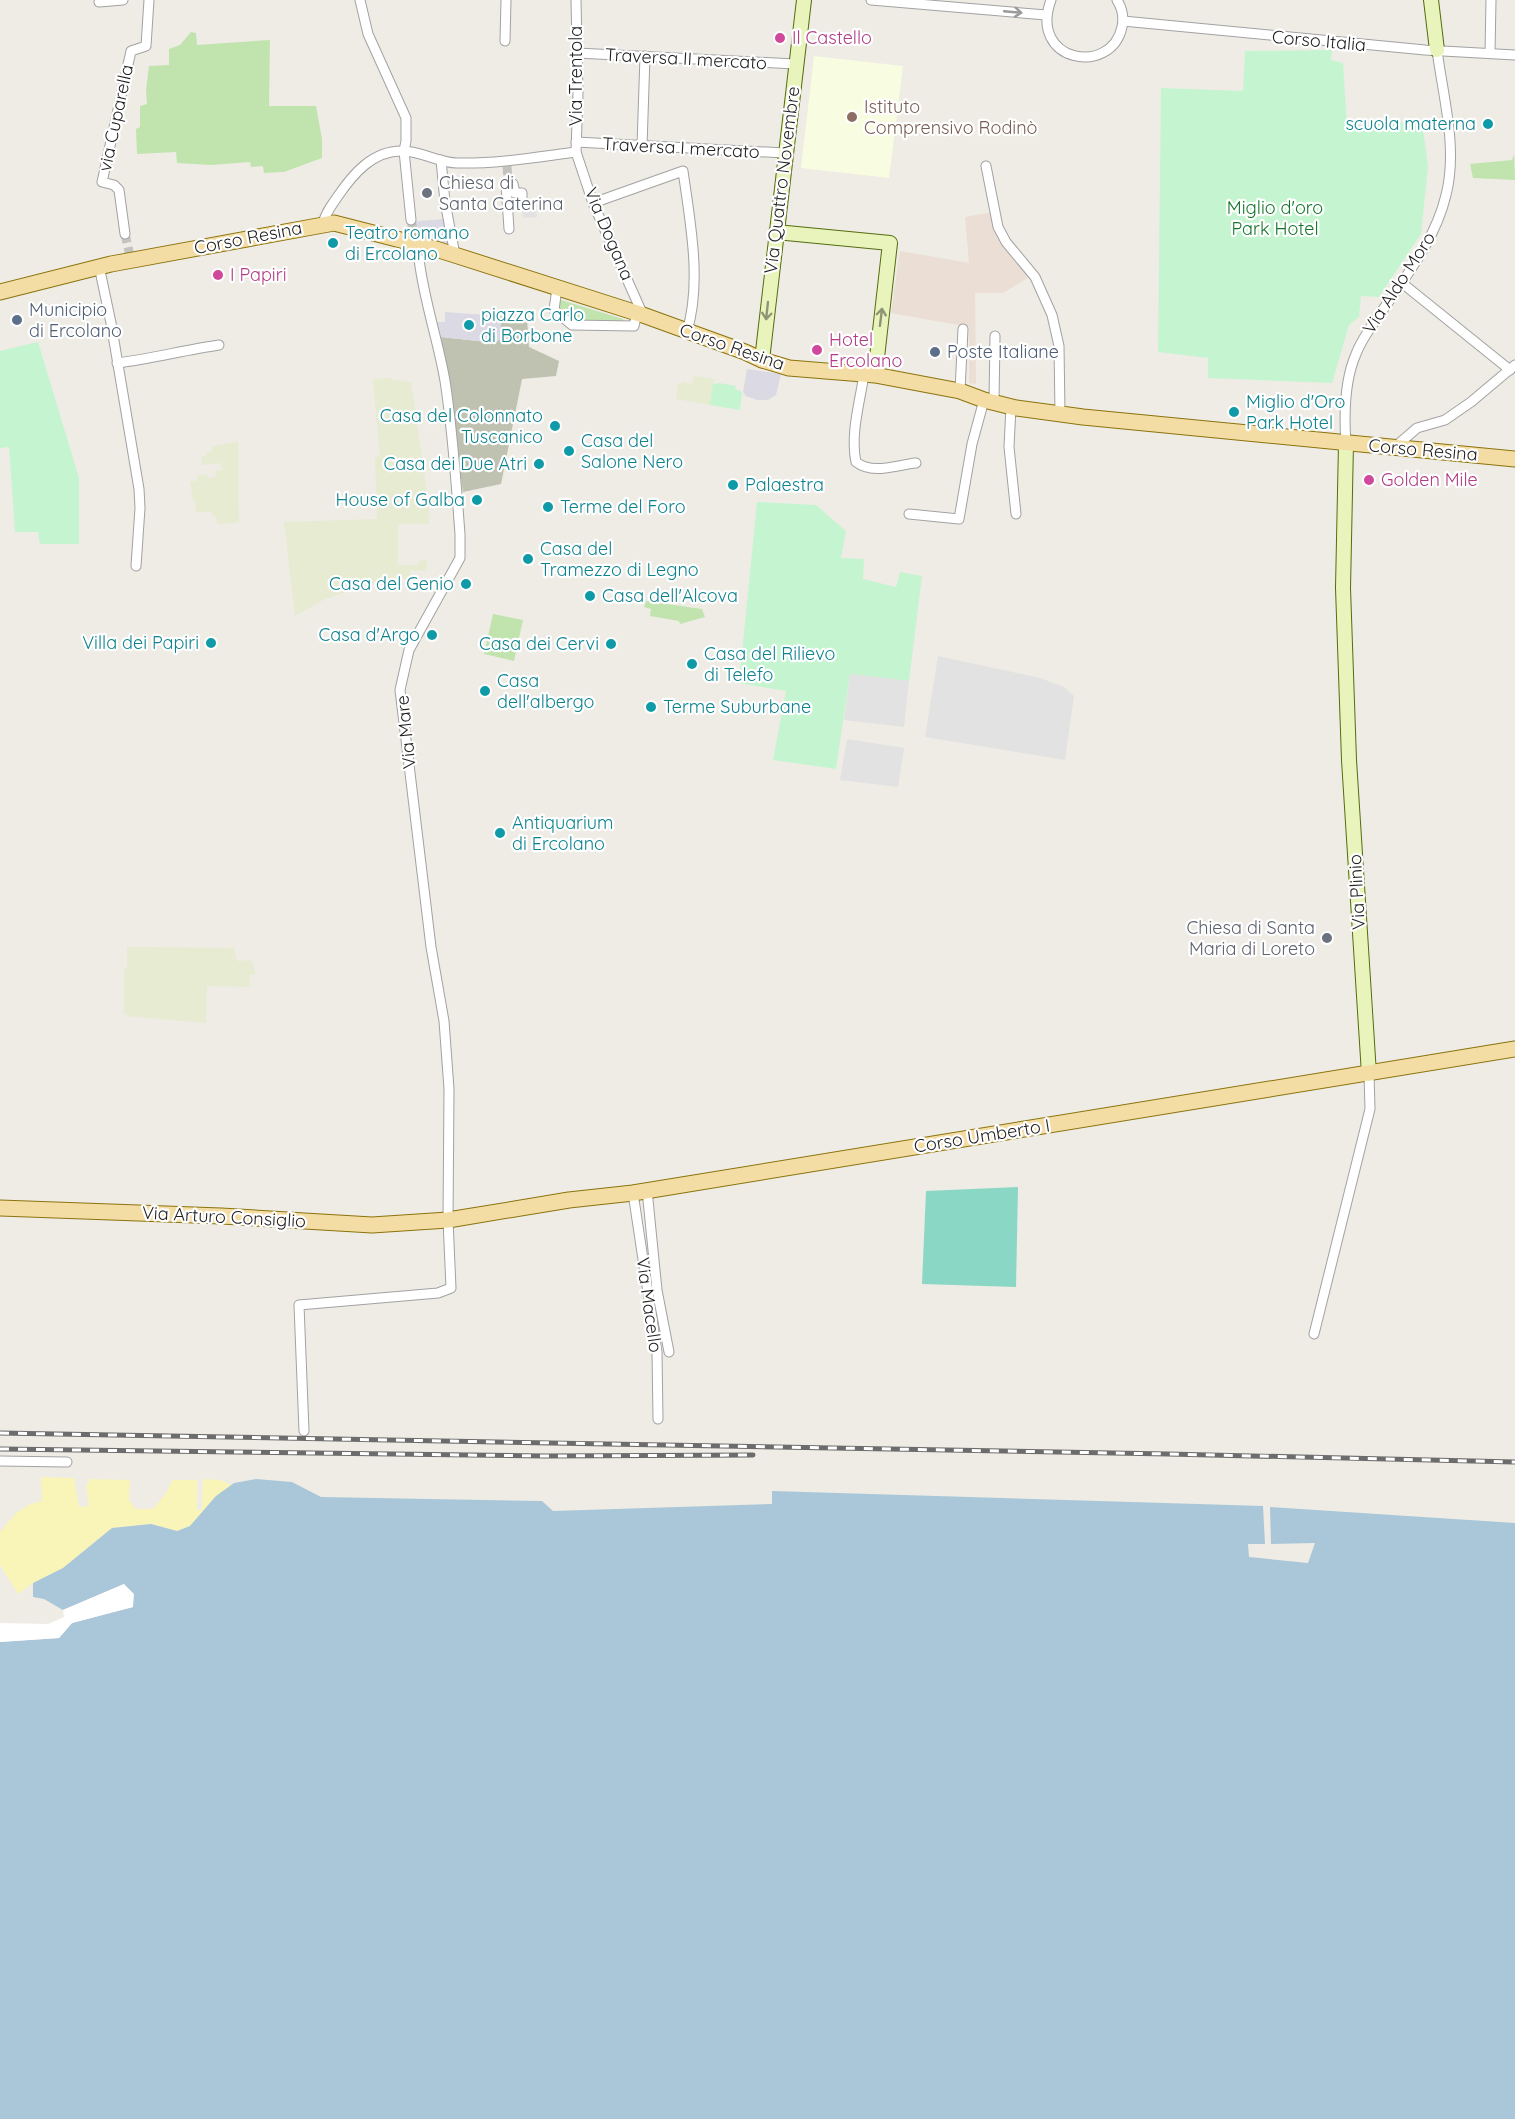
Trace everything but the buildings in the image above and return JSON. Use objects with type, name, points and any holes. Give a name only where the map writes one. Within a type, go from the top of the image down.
[{"type":"main road","name":"Corso Resina","points":[[0,292],[99,266],[334,223],[454,255],[640,314],[789,368],[869,375],[960,391],[1011,407],[1060,414],[1515,459]]},
{"type":"main road","name":"Corso Umberto I","points":[[448,1220],[1515,1050]]},
{"type":"main road","name":"Via Arturo Consiglio","points":[[0,1208],[221,1216],[372,1225],[448,1220]]},
{"type":"street","points":[[99,2],[123,0]]},
{"type":"street","name":"via Cuparella","points":[[125,234],[119,190],[114,185],[102,182],[131,51],[146,46],[149,0]]},
{"type":"street","points":[[360,0],[368,34],[406,118],[404,151],[411,220]]},
{"type":"street","points":[[505,40],[506,0]]},
{"type":"street","name":"Via Trentola","points":[[576,0],[576,147]]},
{"type":"street","name":"Via Quattro Novembre","points":[[762,360],[804,0]]},
{"type":"street","points":[[871,0],[1046,15]]},
{"type":"street","points":[[1051,0],[1046,15],[1047,31],[1054,44],[1068,54],[1077,57],[1103,53],[1117,39],[1123,21],[1117,0]]},
{"type":"street","points":[[1431,0],[1437,50]]},
{"type":"street","points":[[1490,53],[1491,0]]},
{"type":"street","name":"Corso Italia","points":[[1123,21],[1515,55]]},
{"type":"street","name":"Via Aldo Moro","points":[[1346,444],[1350,369],[1365,335],[1402,283],[1436,226],[1446,197],[1451,174],[1451,155],[1437,50]]},
{"type":"street","name":"Traversa II mercato","points":[[577,53],[795,64]]},
{"type":"street","points":[[642,146],[645,56]]},
{"type":"street","name":"Traversa I mercato","points":[[404,151],[454,163],[507,163],[576,147],[642,146],[785,153]]},
{"type":"street","name":"Via Dogana","points":[[576,147],[593,203],[640,314]]},
{"type":"street","points":[[323,224],[325,215],[351,177],[361,167],[383,155],[404,151]]},
{"type":"street","points":[[441,160],[454,255]]},
{"type":"street","points":[[986,166],[998,227],[1006,242],[1035,278],[1052,315],[1059,346],[1060,414]]},
{"type":"street","points":[[593,203],[683,171],[690,220],[694,292],[693,310],[687,331]]},
{"type":"street","points":[[509,229],[506,185],[508,182],[513,184],[515,193],[522,193],[522,199]]},
{"type":"street","points":[[776,232],[890,243],[869,375],[856,425],[854,453],[856,462],[863,467],[880,469],[916,463]]},
{"type":"street","name":"Via Mare","points":[[304,1431],[298,1305],[438,1293],[451,1288],[448,1220],[449,1089],[444,1021],[431,947],[400,690],[409,650],[460,558],[461,552],[445,382],[422,285],[419,259]]},
{"type":"street","points":[[99,266],[139,489],[136,566]]},
{"type":"street","points":[[1395,447],[1417,428],[1445,420],[1512,367],[1402,283]]},
{"type":"street","points":[[557,288],[554,310],[572,325],[634,326],[640,314]]},
{"type":"street","points":[[960,391],[963,329]]},
{"type":"street","points":[[909,514],[959,519],[972,444],[989,401],[995,336]]},
{"type":"street","points":[[117,363],[156,358],[219,345]]},
{"type":"street","points":[[1011,407],[1009,447],[1016,514]]},
{"type":"street","name":"Via Plinio","points":[[1314,1334],[1370,1109],[1348,749],[1343,588],[1346,444]]},
{"type":"street","points":[[640,1191],[669,1352]]},
{"type":"street","name":"Via Macello","points":[[640,1191],[657,1352],[658,1419]]},
{"type":"street","points":[[0,1461],[67,1462]]},
{"type":"shaded area","name":"Istituto Comprensivo Rodinò","points":[[814,56],[903,66],[889,178],[801,168]]},
{"type":"shaded area","points":[[535,198],[537,217],[523,218],[522,199]]},
{"type":"shaded area","points":[[992,212],[998,237],[1029,277],[1003,293],[975,293],[976,384],[969,383],[969,327],[891,313],[900,251],[969,263],[965,217]]},
{"type":"shaded area","points":[[444,219],[448,246],[409,234],[408,222]]},
{"type":"shaded area","name":"piazza Carlo di Borbone","points":[[445,312],[500,316],[502,340],[487,342],[441,337],[437,322],[445,322]]},
{"type":"shaded area","points":[[500,316],[527,319],[529,347],[559,361],[556,376],[522,379],[501,484],[463,492],[441,337],[487,342],[502,339]]},
{"type":"shaded area","points":[[747,369],[781,374],[776,395],[768,400],[757,400],[746,396],[743,392]]},
{"type":"shaded area","points":[[694,376],[715,379],[710,405],[676,399],[678,383],[692,384]]},
{"type":"shaded area","points":[[392,378],[411,382],[428,499],[429,524],[398,524],[398,565],[418,565],[421,559],[427,561],[427,571],[410,570],[410,577],[369,584],[345,592],[323,600],[295,616],[284,522],[377,519],[375,457],[380,456],[373,382],[374,379]]},
{"type":"shaded area","points":[[238,442],[239,522],[220,524],[217,523],[216,517],[213,517],[212,512],[196,512],[190,482],[198,480],[197,476],[207,474],[208,478],[216,477],[215,471],[222,470],[221,463],[202,465],[201,457],[212,451],[212,446]]},
{"type":"shaded area","points":[[938,656],[1040,678],[1064,687],[1074,696],[1065,760],[925,737]]},
{"type":"shaded area","points":[[850,674],[909,681],[904,727],[844,720]]},
{"type":"shaded area","points":[[847,739],[904,748],[898,787],[840,780]]},
{"type":"shaded area","points":[[127,947],[234,948],[237,961],[251,960],[256,974],[249,975],[251,987],[207,986],[206,1023],[127,1016],[124,1014],[124,969],[127,968]]},
{"type":"green space","points":[[191,32],[196,33],[197,45],[270,40],[269,106],[316,106],[322,139],[322,158],[284,172],[264,173],[263,166],[251,167],[250,162],[211,165],[177,163],[176,152],[137,154],[136,129],[140,127],[140,106],[147,104],[149,66],[169,65],[169,49],[180,45]]},
{"type":"green space","name":"Miglio d'oro Park Hotel","points":[[1332,50],[1331,60],[1343,63],[1347,126],[1422,121],[1428,167],[1421,234],[1379,297],[1361,296],[1359,317],[1349,325],[1332,383],[1208,378],[1208,358],[1158,352],[1161,88],[1243,91],[1245,51]]},
{"type":"green space","points":[[1514,154],[1515,180],[1473,178],[1470,164],[1512,160]]},
{"type":"green space","points":[[558,299],[623,319],[623,326],[583,323],[555,308]]},
{"type":"green space","points":[[38,342],[79,478],[79,544],[40,544],[38,532],[15,532],[9,447],[0,448],[0,351]]},
{"type":"green space","points":[[713,384],[736,386],[735,389],[742,392],[740,410],[710,405]]},
{"type":"green space","points":[[757,502],[816,505],[846,531],[841,558],[864,559],[863,579],[896,587],[900,572],[922,576],[909,681],[850,674],[836,769],[773,760],[786,691],[739,683]]},
{"type":"green space","points":[[646,601],[702,609],[705,617],[680,624],[679,621],[650,616],[651,609],[644,607]]},
{"type":"green space","points":[[493,614],[523,620],[514,661],[484,654]]},
{"type":"green space","points":[[1018,1187],[1016,1287],[922,1284],[926,1191]]},
{"type":"sand","points":[[41,1477],[74,1478],[79,1507],[89,1506],[86,1484],[89,1483],[88,1479],[130,1480],[129,1500],[136,1509],[153,1509],[167,1492],[172,1480],[197,1480],[197,1510],[202,1510],[203,1479],[220,1480],[232,1485],[216,1496],[190,1526],[177,1531],[151,1524],[112,1528],[63,1568],[33,1583],[18,1594],[0,1565],[0,1532],[16,1513],[30,1504],[42,1501]]},
{"type":"water","points":[[256,1479],[292,1482],[321,1497],[542,1501],[553,1511],[772,1504],[772,1491],[1263,1506],[1265,1544],[1248,1544],[1249,1557],[1308,1563],[1315,1543],[1271,1544],[1270,1507],[1515,1523],[1515,2119],[0,2119],[0,1642],[59,1638],[72,1623],[133,1607],[124,1584],[63,1610],[44,1599],[33,1597],[33,1583],[63,1568],[112,1528],[151,1524],[177,1531],[190,1526],[216,1496],[234,1483]]},
{"type":"pier","points":[[124,1584],[134,1594],[133,1607],[72,1623],[59,1638],[0,1642],[0,1623],[48,1624],[64,1617],[63,1610]]},
{"type":"tunnel","points":[[507,166],[508,180]]},
{"type":"tunnel","points":[[411,220],[419,259]]},
{"type":"tunnel","points":[[125,234],[131,260]]},
{"type":"railway","points":[[0,1433],[1515,1462]]},
{"type":"railway","points":[[0,1449],[545,1456],[753,1455]]},
{"type":"place","name":"Il Castello","points":[[780,38]]},
{"type":"place","name":"Istituto Comprensivo Rodinò","points":[[852,117]]},
{"type":"place","name":"scuola materna","points":[[1488,124]]},
{"type":"place","name":"Chiesa di Santa Caterina","points":[[427,193]]},
{"type":"place","name":"Teatro romano di Ercolano","points":[[333,243]]},
{"type":"place","name":"I Papiri","points":[[218,275]]},
{"type":"place","name":"Municipio di Ercolano","points":[[17,320]]},
{"type":"place","name":"piazza Carlo di Borbone","points":[[469,325]]},
{"type":"place","name":"Hotel Ercolano","points":[[817,350]]},
{"type":"place","name":"Poste Italiane","points":[[935,352]]},
{"type":"place","name":"Miglio d'Oro Park Hotel","points":[[1234,412]]},
{"type":"place","name":"Casa del Colonnato Tuscanico","points":[[555,426]]},
{"type":"place","name":"Casa del Salone Nero","points":[[569,451]]},
{"type":"place","name":"Casa dei Due Atri","points":[[539,464]]},
{"type":"place","name":"Golden Mile","points":[[1369,480]]},
{"type":"place","name":"Palaestra","points":[[733,485]]},
{"type":"place","name":"House of Galba","points":[[477,500]]},
{"type":"place","name":"Terme del Foro","points":[[548,507]]},
{"type":"place","name":"Casa del Tramezzo di Legno","points":[[528,559]]},
{"type":"place","name":"Casa del Genio","points":[[466,584]]},
{"type":"place","name":"Casa dell'Alcova","points":[[590,596]]},
{"type":"place","name":"Casa d'Argo","points":[[432,635]]},
{"type":"place","name":"Villa dei Papiri","points":[[211,643]]},
{"type":"place","name":"Casa dei Cervi","points":[[611,644]]},
{"type":"place","name":"Casa del Rilievo di Telefo","points":[[692,664]]},
{"type":"place","name":"Casa dell'albergo","points":[[485,691]]},
{"type":"place","name":"Terme Suburbane","points":[[651,707]]},
{"type":"place","name":"Antiquarium di Ercolano","points":[[500,833]]},
{"type":"place","name":"Chiesa di Santa Maria di Loreto","points":[[1327,938]]}]
